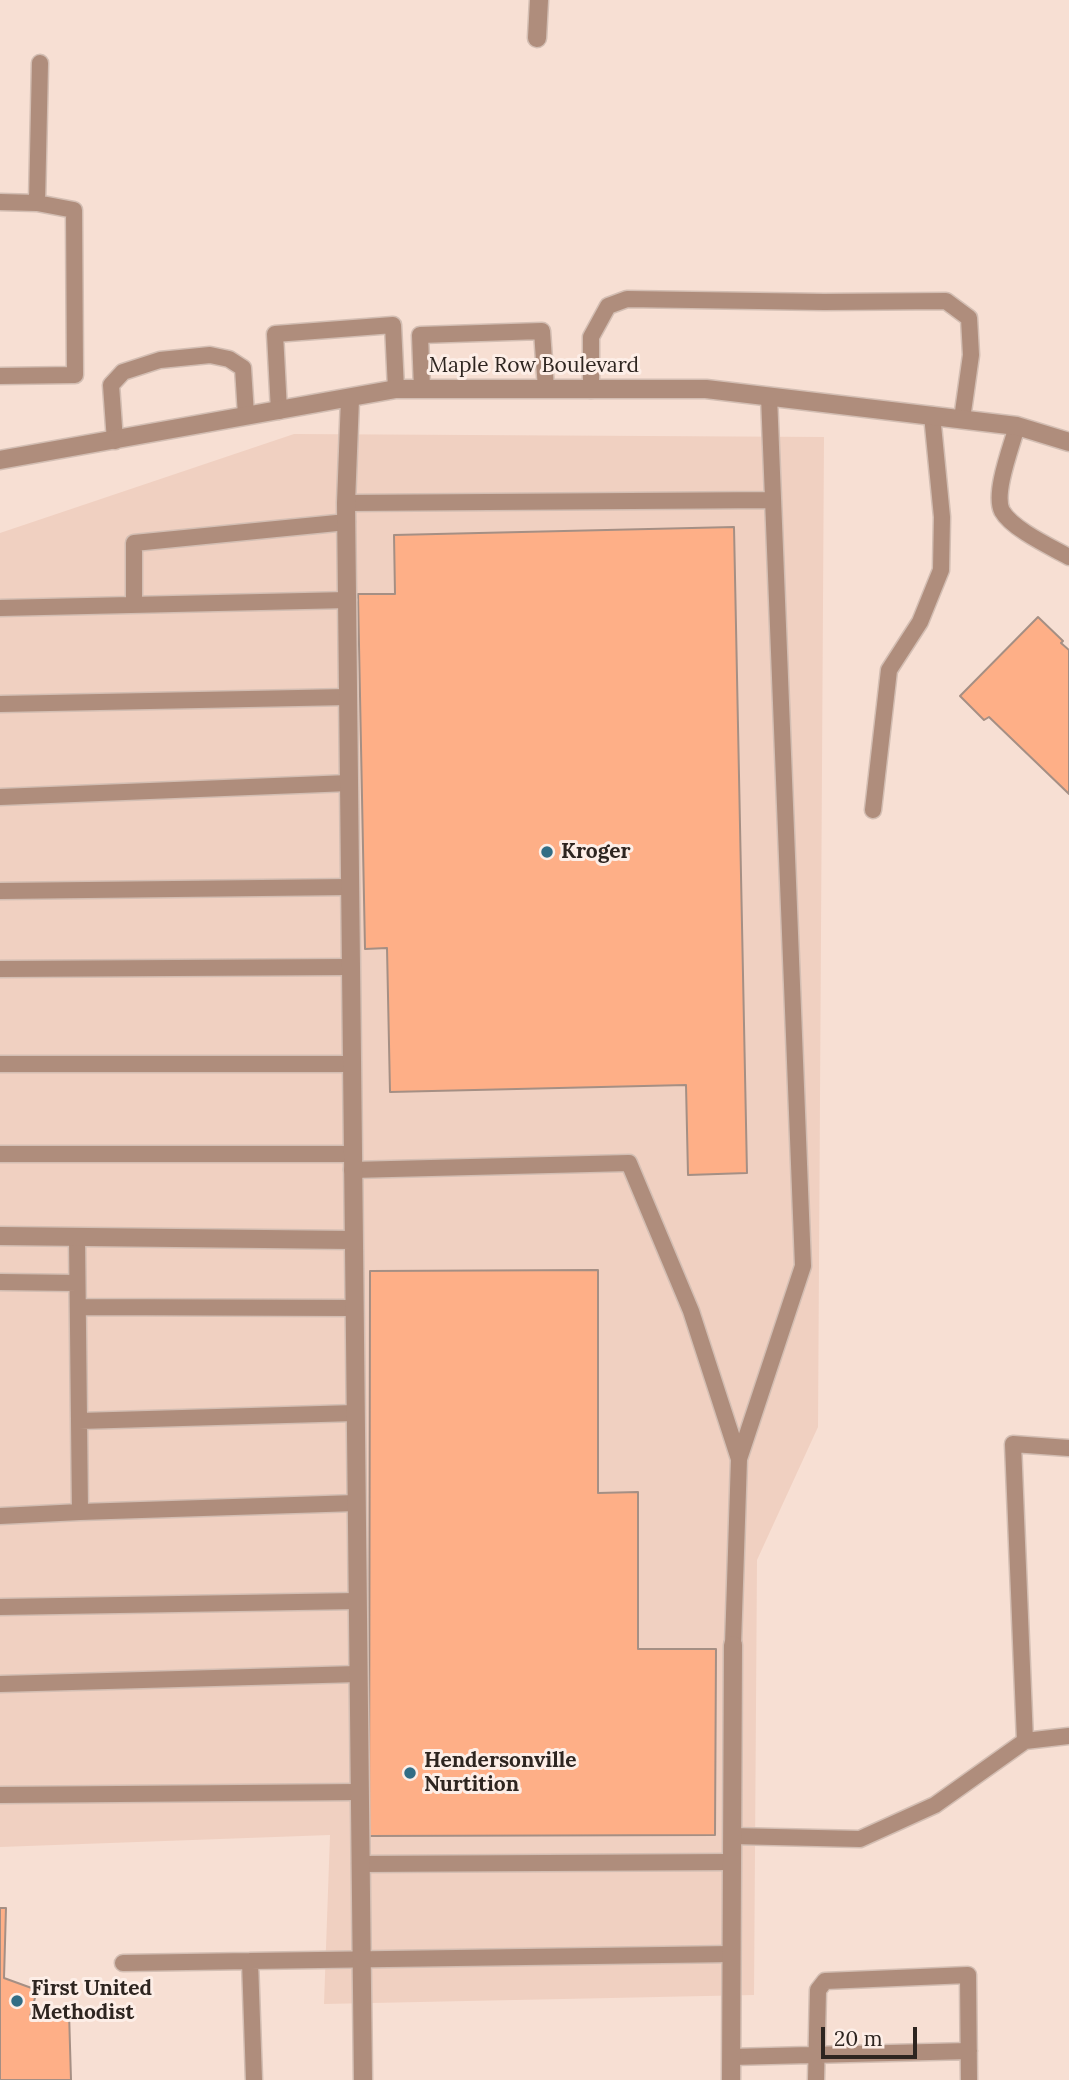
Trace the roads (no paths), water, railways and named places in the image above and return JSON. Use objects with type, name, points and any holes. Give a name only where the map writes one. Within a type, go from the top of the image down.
[{"type":"street","points":[[537,38],[539,0]]},
{"type":"street","name":"Maple Row Boulevard","points":[[0,460],[396,389],[706,388],[1017,426],[1069,442]]},
{"type":"street","points":[[350,399],[346,503],[363,2080]]},
{"type":"street","points":[[0,1236],[352,1240]]},
{"type":"street","points":[[731,2080],[733,1645]]},
{"type":"lane","points":[[37,203],[40,64]]},
{"type":"lane","points":[[0,202],[37,203],[74,210],[75,375],[0,376]]},
{"type":"lane","points":[[592,390],[591,337],[608,306],[627,299],[946,301],[969,318],[971,355],[962,419]]},
{"type":"lane","points":[[279,411],[275,334],[393,325],[396,389]]},
{"type":"lane","points":[[422,389],[420,335],[542,331],[546,389]]},
{"type":"lane","points":[[115,441],[111,385],[123,372],[160,360],[210,355],[229,359],[243,368],[246,415]]},
{"type":"lane","points":[[733,1645],[739,1460],[803,1266],[769,396]]},
{"type":"lane","points":[[873,810],[889,670],[920,622],[941,570],[942,517],[932,415]]},
{"type":"lane","points":[[1017,426],[1000,487],[1001,509],[1011,522],[1069,557]]},
{"type":"lane","points":[[346,503],[773,500]]},
{"type":"lane","points":[[134,605],[134,543],[347,522]]},
{"type":"lane","points":[[0,608],[348,600]]},
{"type":"lane","points":[[0,704],[348,698]]},
{"type":"lane","points":[[0,797],[349,783]]},
{"type":"lane","points":[[0,891],[349,887]]},
{"type":"lane","points":[[0,969],[350,967]]},
{"type":"lane","points":[[0,1064],[351,1064]]},
{"type":"lane","points":[[0,1154],[352,1162],[629,1163],[691,1311],[739,1460]]},
{"type":"lane","points":[[76,1237],[80,1512]]},
{"type":"lane","points":[[0,1282],[77,1283]]},
{"type":"lane","points":[[78,1307],[354,1308]]},
{"type":"lane","points":[[79,1421],[355,1413]]},
{"type":"lane","points":[[1025,1741],[1013,1444],[1069,1448]]},
{"type":"lane","points":[[0,1516],[356,1503]]},
{"type":"lane","points":[[0,1607],[357,1601]]},
{"type":"lane","points":[[0,1684],[358,1674]]},
{"type":"lane","points":[[732,1836],[860,1839],[935,1805],[1025,1741],[1069,1736]]},
{"type":"lane","points":[[0,1795],[359,1792]]},
{"type":"lane","points":[[360,1864],[732,1862]]},
{"type":"lane","points":[[123,1963],[732,1954]]},
{"type":"lane","points":[[250,1961],[254,2080]]},
{"type":"lane","points":[[816,2080],[818,1990],[825,1981],[968,1975],[969,2080]]},
{"type":"lane","points":[[731,2057],[969,2051]]},
{"type":"place","name":"Kroger","points":[[547,852]]},
{"type":"place","name":"Hendersonville Nurtition","points":[[410,1773]]},
{"type":"place","name":"First United Methodist","points":[[17,2001]]}]
